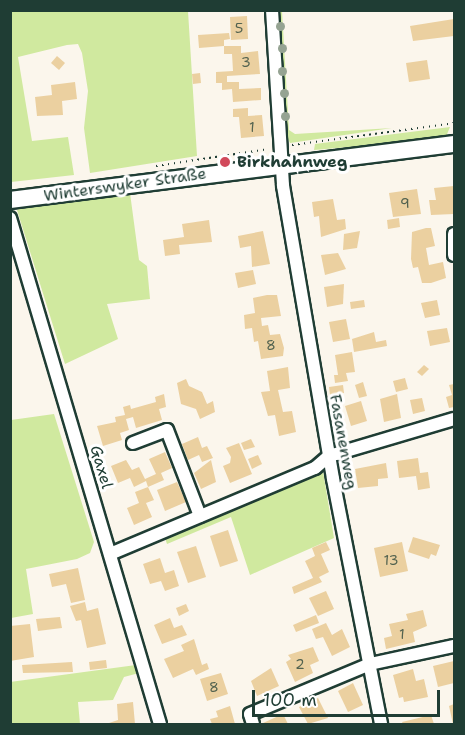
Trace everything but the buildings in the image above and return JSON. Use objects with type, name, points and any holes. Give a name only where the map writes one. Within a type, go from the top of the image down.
[{"type":"street","points":[[272,10],[280,156]]},
{"type":"street","name":"Winterswyker Straße","points":[[10,200],[280,156],[454,144]]},
{"type":"street","name":"Fasanenweg","points":[[280,156],[329,456],[381,724]]},
{"type":"street","name":"Gaxel","points":[[10,219],[160,724]]},
{"type":"street","points":[[454,234],[454,255]]},
{"type":"street","points":[[110,554],[315,468],[329,456],[454,419]]},
{"type":"street","points":[[133,443],[166,430],[200,516]]},
{"type":"street","points":[[253,724],[250,714],[370,664],[454,646]]},
{"type":"path","points":[[280,156],[454,123]]},
{"type":"green space","points":[[10,11],[188,11],[197,156],[90,173],[84,128],[88,91],[82,53],[78,44],[67,45],[18,57],[32,141],[68,137],[74,175],[11,182]]},
{"type":"green space","points":[[275,11],[282,11],[289,130],[295,134],[392,128],[290,143],[286,135],[281,135]]},
{"type":"green space","points":[[450,127],[445,139],[314,150],[315,144]]},
{"type":"green space","points":[[130,193],[139,260],[147,266],[150,299],[107,304],[118,339],[65,364],[17,210],[25,205]]},
{"type":"green space","points":[[54,414],[94,542],[90,553],[77,559],[26,569],[33,614],[11,618],[11,420]]},
{"type":"green space","points":[[323,471],[334,538],[250,575],[231,517],[167,544],[165,538]]},
{"type":"green space","points":[[136,665],[139,673],[124,677],[113,700],[78,702],[80,724],[11,724],[10,682]]},
{"type":"place","name":"Birkhahnweg","points":[[225,162]]}]
